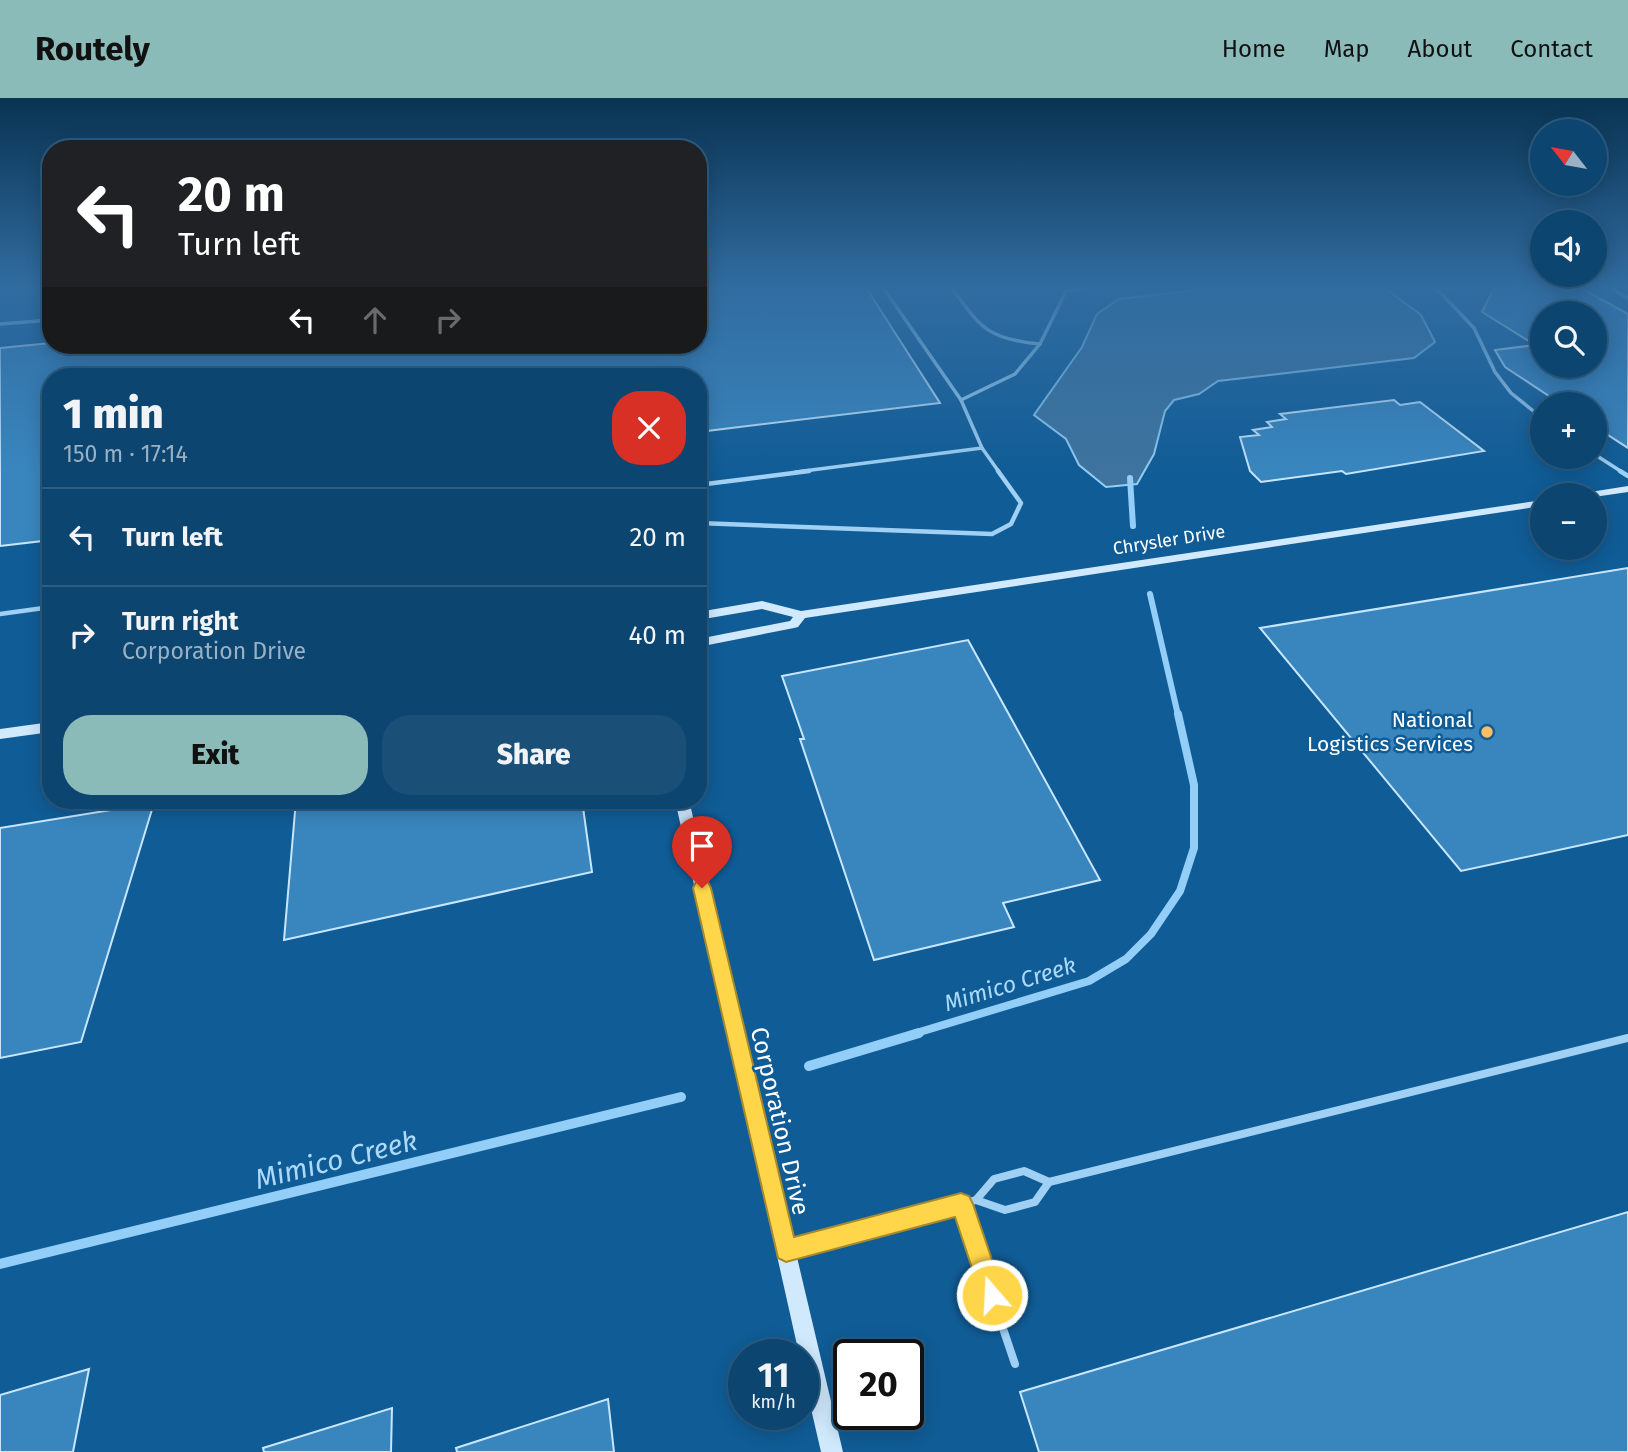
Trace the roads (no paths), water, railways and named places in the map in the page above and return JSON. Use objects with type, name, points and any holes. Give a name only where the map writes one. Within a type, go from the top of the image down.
[{"type":"street","points":[[1607,492],[1628,489]]},
{"type":"street","name":"Chrysler Drive","points":[[707,614],[762,605],[801,614],[1530,504]]},
{"type":"street","name":"Chrysler Drive","points":[[707,641],[794,624],[801,614]]},
{"type":"street","points":[[0,734],[42,728]]},
{"type":"street","name":"Corporation Drive","points":[[684,809],[832,1452]]},
{"type":"lane","points":[[707,523],[992,534],[1006,530],[1017,519],[1021,503],[982,448],[961,400],[926,349]]},
{"type":"lane","points":[[961,400],[1015,374],[1036,349]]},
{"type":"lane","points":[[1484,349],[1495,372],[1511,393],[1530,408]]},
{"type":"lane","points":[[707,484],[982,448]]},
{"type":"lane","points":[[1607,462],[1628,476]]},
{"type":"lane","points":[[0,614],[42,608]]},
{"type":"lane","points":[[786,1250],[976,1200],[994,1180],[1024,1171],[1049,1182],[1628,1038]]},
{"type":"lane","points":[[976,1200],[1005,1210],[1035,1202],[1049,1182]]},
{"type":"lane","points":[[961,1204],[1016,1364]]},
{"type":"water","points":[[1080,349],[1426,349],[1414,358],[1218,381],[1199,394],[1174,400],[1165,411],[1154,454],[1137,484],[1106,487],[1079,465],[1066,439],[1034,415]]},
{"type":"waterway","name":"Mimico Creek","points":[[1130,478],[1133,526]]},
{"type":"waterway","name":"Mimico Creek","points":[[1150,594],[1178,715]]},
{"type":"waterway","name":"Mimico Creek","points":[[913,1034],[1089,981],[1126,959],[1151,934],[1180,891],[1194,848],[1194,785],[1178,714]]},
{"type":"waterway","name":"Mimico Creek","points":[[809,1066],[919,1033]]},
{"type":"waterway","name":"Mimico Creek","points":[[0,1264],[681,1097]]},
{"type":"place","name":"National Logistics Services","points":[[1487,732]]}]
